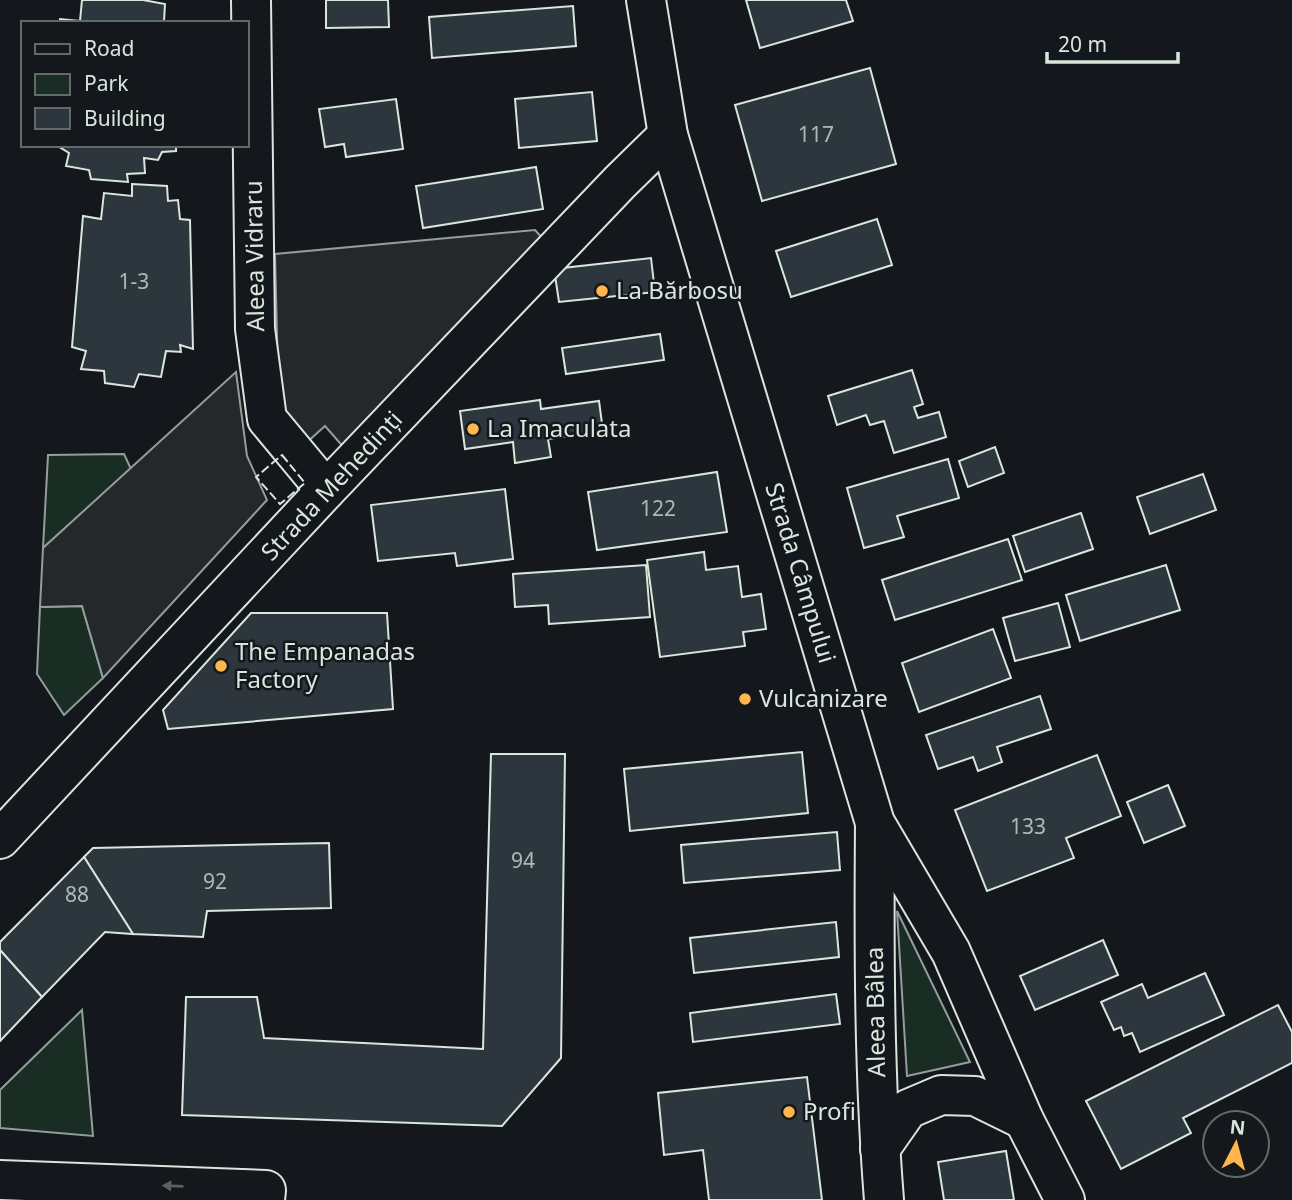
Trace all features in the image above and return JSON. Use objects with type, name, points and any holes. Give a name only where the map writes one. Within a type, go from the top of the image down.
[{"type":"street","name":"Aleea Vidraru","points":[[251,0],[255,329],[267,419],[326,491]]},
{"type":"street","name":"Strada Câmpului","points":[[646,0],[668,135],[875,823],[951,952],[1024,1120],[1065,1200]]},
{"type":"street","name":"Strada Mehedinți","points":[[0,839],[326,491],[668,135]]},
{"type":"street","name":"Aleea Bâlea","points":[[875,823],[873,968],[884,1200]]},
{"type":"street","points":[[880,1149],[908,1109],[941,1095],[975,1096],[1024,1120]]},
{"type":"street","points":[[0,1180],[266,1190],[265,1200]]},
{"type":"green space","points":[[124,454],[131,469],[43,548],[48,455]]},
{"type":"green space","points":[[82,606],[103,678],[64,715],[37,674],[40,607]]},
{"type":"green space","points":[[897,911],[970,1062],[907,1076]]},
{"type":"green space","points":[[82,1010],[93,1136],[0,1128],[0,1090]]},
{"type":"shaded area","points":[[535,230],[544,240],[346,450],[325,426],[305,444],[279,413],[275,254]]},
{"type":"shaded area","points":[[236,372],[247,456],[267,500],[103,678],[82,606],[40,607],[43,548]]},
{"type":"building","points":[[82,0],[143,0],[165,4],[164,21],[80,21]]},
{"type":"building","points":[[326,0],[388,0],[389,27],[326,28]]},
{"type":"building","points":[[746,0],[846,0],[853,21],[760,48]]},
{"type":"building","points":[[573,6],[576,46],[432,58],[429,17]]},
{"type":"building","points":[[870,68],[896,164],[762,201],[735,105]]},
{"type":"building","points":[[592,92],[597,141],[519,148],[515,99]]},
{"type":"building","points":[[396,99],[403,149],[346,157],[344,144],[325,147],[319,109]]},
{"type":"building","points":[[59,147],[176,147],[176,151],[162,152],[158,160],[144,158],[145,173],[127,174],[128,182],[91,179],[89,170],[66,166],[69,153]]},
{"type":"building","points":[[536,167],[543,209],[423,228],[416,186]]},
{"type":"building","points":[[132,184],[167,186],[168,201],[178,200],[180,219],[190,220],[193,349],[180,345],[181,352],[166,351],[161,377],[139,374],[134,387],[105,383],[104,371],[81,369],[86,351],[72,347],[83,216],[101,219],[104,193],[132,196]]},
{"type":"building","points":[[877,219],[892,265],[791,297],[776,251]]},
{"type":"building","points":[[651,258],[655,292],[559,302],[554,269]]},
{"type":"building","points":[[660,334],[664,360],[566,374],[562,348]]},
{"type":"building","points":[[912,370],[923,404],[914,407],[918,418],[939,412],[946,437],[894,453],[884,421],[870,425],[866,415],[837,425],[828,396]]},
{"type":"building","points":[[540,400],[541,409],[599,401],[603,431],[548,439],[551,457],[515,463],[513,442],[465,449],[460,411]]},
{"type":"building","points":[[995,447],[1004,473],[968,487],[959,461]]},
{"type":"building","points":[[948,459],[959,498],[897,516],[904,537],[864,548],[847,488]]},
{"type":"building","points":[[717,472],[727,532],[597,550],[588,492]]},
{"type":"building","points":[[1203,474],[1216,510],[1150,534],[1137,497]]},
{"type":"building","points":[[505,489],[513,559],[457,566],[455,553],[378,561],[371,505]]},
{"type":"building","points":[[1081,513],[1093,549],[1025,572],[1013,536]]},
{"type":"building","points":[[1008,539],[1022,580],[895,620],[882,580]]},
{"type":"building","points":[[704,552],[706,570],[738,566],[742,597],[761,594],[766,629],[743,632],[745,646],[660,657],[647,560]]},
{"type":"building","points":[[646,565],[650,617],[549,624],[548,605],[515,607],[513,574]]},
{"type":"building","points":[[1166,565],[1180,610],[1080,641],[1066,595]]},
{"type":"building","points":[[1058,603],[1070,647],[1015,661],[1003,618]]},
{"type":"building","points":[[251,613],[387,613],[393,709],[168,729],[163,710]]},
{"type":"building","points":[[993,629],[1011,678],[919,712],[902,663]]},
{"type":"building","points":[[1040,696],[1051,729],[997,747],[1002,762],[978,771],[973,757],[938,769],[926,735]]},
{"type":"building","points":[[802,752],[808,813],[630,831],[624,769]]},
{"type":"building","points":[[491,754],[565,754],[561,1058],[502,1126],[182,1115],[186,997],[257,997],[264,1038],[483,1049]]},
{"type":"building","points":[[1097,755],[1121,816],[1066,838],[1074,858],[987,891],[955,810]]},
{"type":"building","points":[[1168,785],[1185,826],[1144,843],[1127,802]]},
{"type":"building","points":[[837,832],[840,870],[684,883],[681,845]]},
{"type":"building","points":[[329,843],[331,908],[207,911],[203,937],[133,934],[84,857],[93,848]]},
{"type":"building","points":[[84,857],[133,934],[105,932],[42,997],[0,950],[0,942]]},
{"type":"building","points":[[836,922],[839,957],[694,973],[690,938]]},
{"type":"building","points":[[1103,940],[1118,975],[1035,1010],[1020,976]]},
{"type":"building","points":[[0,950],[42,997],[0,1041]]},
{"type":"building","points":[[1205,973],[1224,1015],[1140,1052],[1132,1033],[1124,1036],[1121,1027],[1114,1030],[1101,1002],[1142,984],[1148,998]]},
{"type":"building","points":[[836,994],[840,1024],[693,1042],[690,1013]]},
{"type":"building","points":[[1278,1005],[1292,1032],[1292,1063],[1183,1118],[1191,1133],[1121,1169],[1086,1101]]},
{"type":"building","points":[[807,1077],[822,1200],[709,1200],[703,1150],[664,1155],[658,1093]]},
{"type":"building","points":[[1006,1151],[1014,1200],[944,1200],[938,1162]]},
{"type":"fence","points":[[282,455],[305,483],[280,504],[256,477],[282,455]]},
{"type":"place","name":"La Bărbosu","points":[[602,291]]},
{"type":"place","name":"La Imaculata","points":[[473,429]]},
{"type":"place","name":"The Empanadas Factory","points":[[221,666]]},
{"type":"place","name":"Vulcanizare","points":[[745,699]]},
{"type":"place","name":"Profi","points":[[789,1112]]}]
